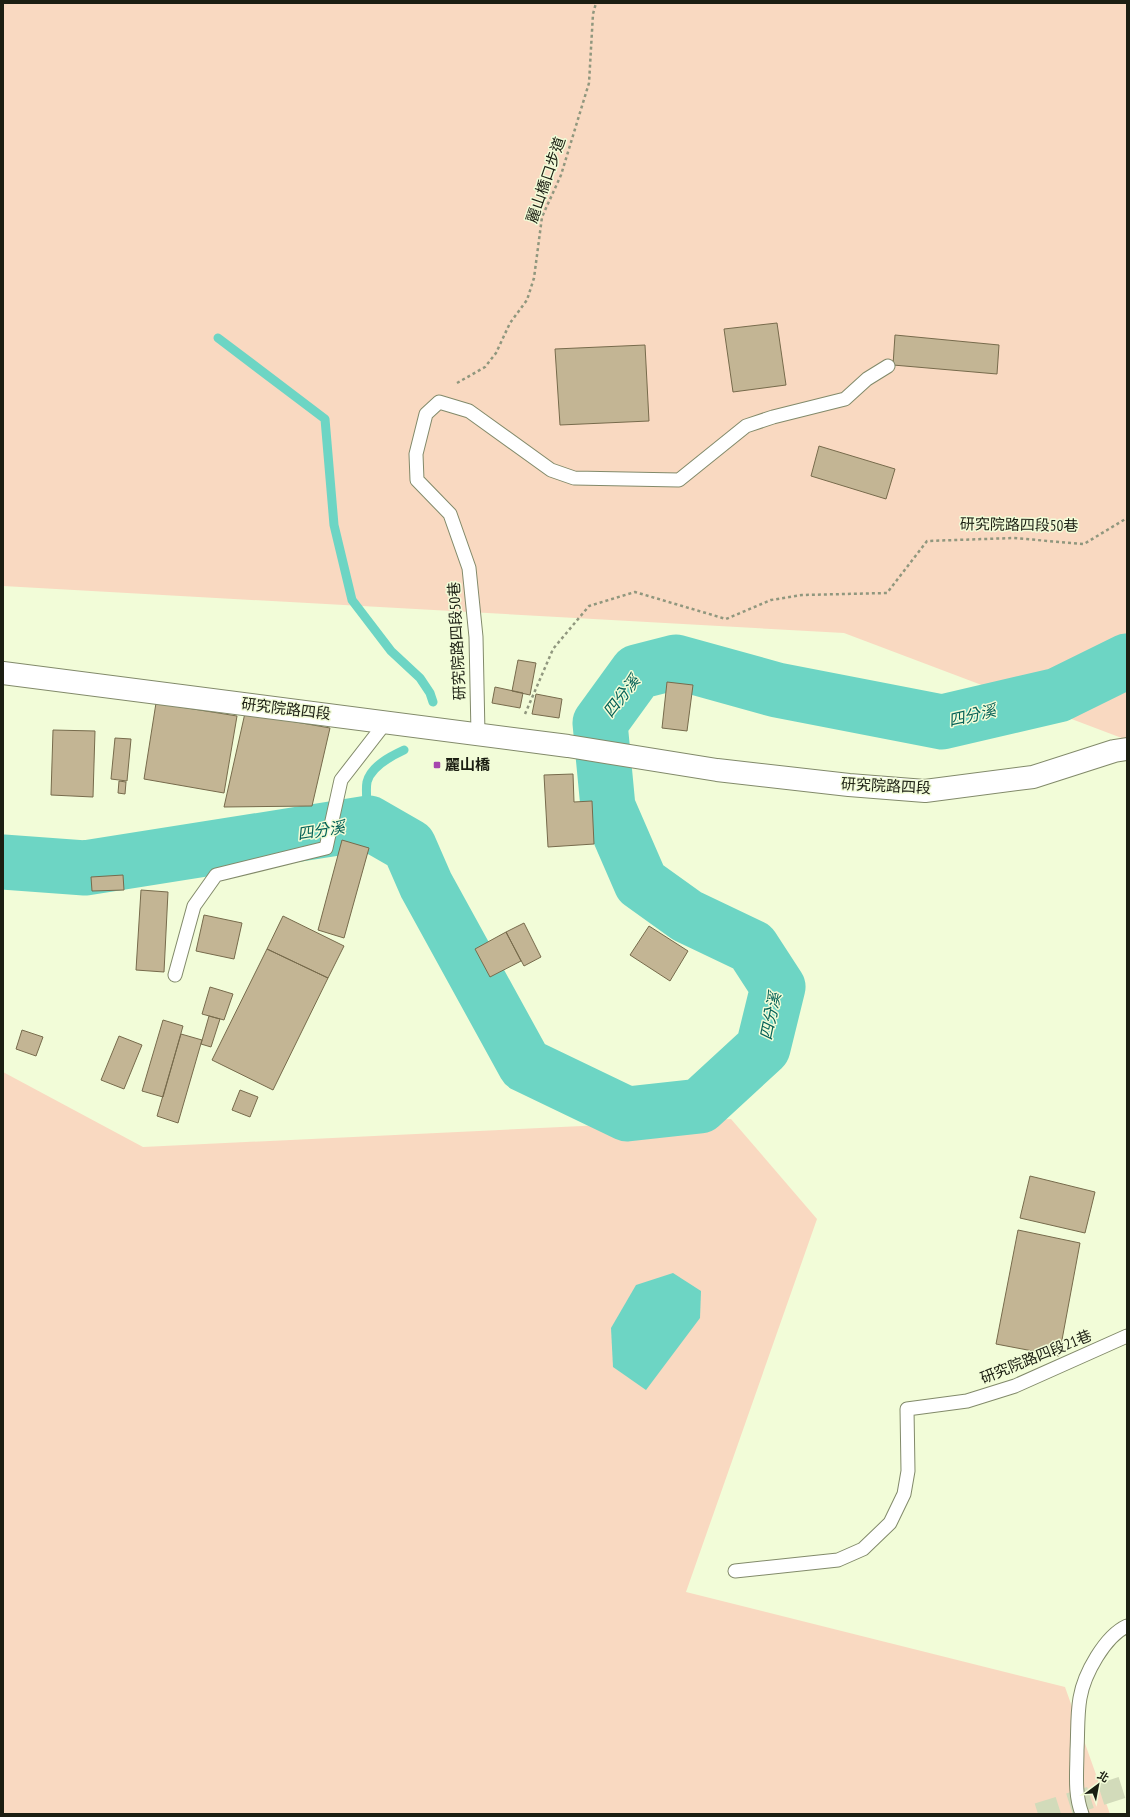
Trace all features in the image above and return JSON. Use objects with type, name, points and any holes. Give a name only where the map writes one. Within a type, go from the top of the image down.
[{"type":"street","name":"研究院路四段","points":[[3,673],[568,746],[718,770],[849,785],[925,790],[1033,777],[1114,751],[1127,749]]},
{"type":"lane","points":[[439,402],[469,411],[551,470],[574,478],[679,480],[746,426],[773,417],[846,399],[867,379],[888,366]]},
{"type":"lane","name":"研究院路四段50巷","points":[[439,402],[426,414],[416,454],[417,480],[450,514],[469,568],[476,637],[478,734]]},
{"type":"lane","points":[[175,975],[194,906],[216,874],[326,848],[341,780],[386,722]]},
{"type":"lane","name":"研究院路四段21巷","points":[[734,1571],[838,1560],[863,1548],[890,1523],[904,1494],[908,1472],[907,1409],[967,1401],[1015,1386],[1127,1336]]},
{"type":"lane","points":[[1082,1814],[1076,1790],[1079,1698],[1085,1680],[1098,1654],[1118,1630],[1127,1626]]},
{"type":"path","name":"麗山橋口步道","points":[[439,402],[456,383],[485,367],[496,353],[510,323],[527,300],[534,278],[542,217],[561,175],[589,83],[596,3]]},
{"type":"path","name":"研究院路四段50巷","points":[[516,739],[553,649],[588,606],[635,592],[726,619],[771,600],[802,595],[887,593],[927,541],[1013,538],[1084,544],[1127,518]]},
{"type":"shaded area","points":[[3,3],[1127,3],[1127,740],[844,633],[3,586]]},
{"type":"shaded area","points":[[3,1072],[143,1147],[731,1119],[817,1219],[686,1592],[1065,1687],[1110,1814],[3,1814]]},
{"type":"water","points":[[673,1273],[701,1291],[700,1318],[646,1390],[613,1367],[611,1328],[636,1285]]},
{"type":"building","points":[[777,323],[786,385],[733,392],[724,329]]},
{"type":"building","points":[[895,335],[999,345],[997,374],[893,365]]},
{"type":"building","points":[[645,345],[649,421],[560,425],[555,349]]},
{"type":"building","points":[[819,446],[895,469],[886,499],[811,476]]},
{"type":"building","points":[[518,660],[536,663],[530,695],[512,691]]},
{"type":"building","points":[[667,682],[693,685],[687,731],[662,728]]},
{"type":"building","points":[[495,687],[523,693],[520,708],[492,703]]},
{"type":"building","points":[[536,694],[562,699],[559,718],[532,714]]},
{"type":"building","points":[[156,703],[237,716],[224,793],[144,779]]},
{"type":"building","points":[[245,713],[330,728],[312,806],[224,807]]},
{"type":"building","points":[[53,730],[95,731],[93,797],[51,795]]},
{"type":"building","points":[[115,738],[131,739],[127,781],[111,779]]},
{"type":"building","points":[[573,774],[574,802],[592,801],[594,844],[548,847],[544,775]]},
{"type":"building","points":[[119,781],[126,782],[125,794],[118,793]]},
{"type":"building","points":[[342,840],[369,848],[344,938],[318,930]]},
{"type":"building","points":[[123,875],[124,890],[92,891],[91,877]]},
{"type":"building","points":[[141,890],[168,892],[164,972],[136,970]]},
{"type":"building","points":[[204,915],[242,923],[234,959],[196,951]]},
{"type":"building","points":[[283,916],[344,946],[328,978],[267,949]]},
{"type":"building","points":[[524,923],[541,957],[524,966],[506,932]]},
{"type":"building","points":[[649,926],[688,951],[670,981],[630,955]]},
{"type":"building","points":[[506,932],[521,961],[490,977],[475,949]]},
{"type":"building","points":[[267,949],[328,978],[273,1090],[212,1060]]},
{"type":"building","points":[[210,987],[233,994],[224,1020],[202,1014]]},
{"type":"building","points":[[209,1016],[220,1019],[211,1047],[201,1044]]},
{"type":"building","points":[[163,1020],[183,1026],[163,1097],[142,1091]]},
{"type":"building","points":[[22,1030],[43,1037],[36,1056],[16,1049]]},
{"type":"building","points":[[181,1034],[202,1040],[178,1123],[157,1116]]},
{"type":"building","points":[[119,1036],[142,1045],[124,1089],[101,1080]]},
{"type":"building","points":[[240,1090],[258,1097],[250,1117],[232,1110]]},
{"type":"building","points":[[1030,1176],[1095,1192],[1085,1233],[1020,1218]]},
{"type":"building","points":[[1018,1230],[1080,1243],[1059,1356],[996,1344]]},
{"type":"waterway","points":[[218,338],[325,419],[334,525],[352,600],[391,651],[420,678],[430,693],[433,702]]},
{"type":"waterway","name":"四分溪","points":[[3,862],[85,868],[369,823],[409,846],[426,885],[525,1065],[627,1114],[700,1106],[763,1048],[778,987],[752,947],[687,916],[641,883],[608,807],[600,723],[637,672],[676,662],[777,690],[942,722],[1058,695],[1127,661]]},
{"type":"waterway","points":[[369,823],[366,791],[369,776],[382,762],[404,750]]},
{"type":"tunnel","points":[[1038,1814],[1127,1786]]},
{"type":"place","name":"麗山橋","points":[[437,765]]}]
